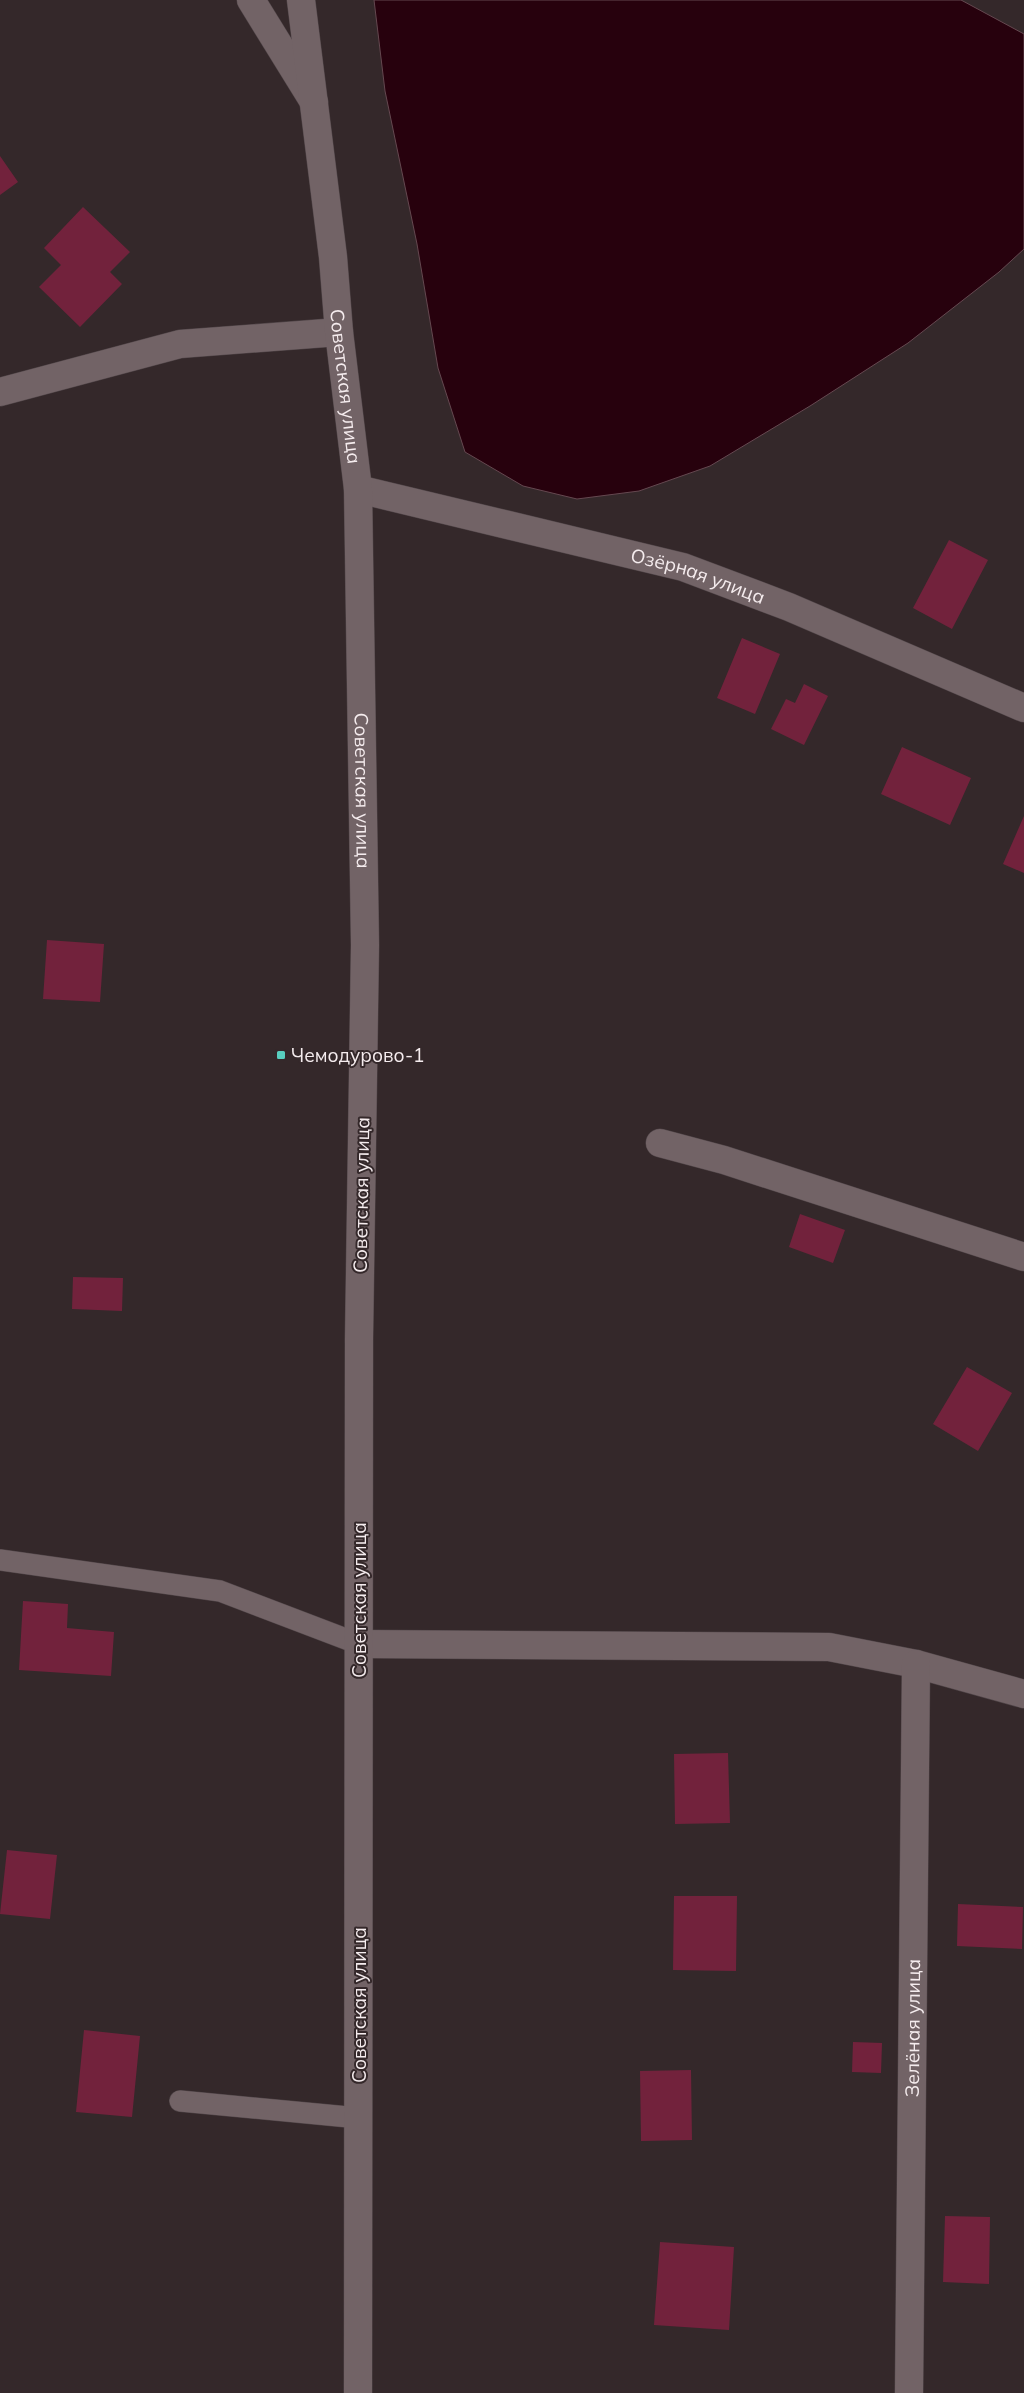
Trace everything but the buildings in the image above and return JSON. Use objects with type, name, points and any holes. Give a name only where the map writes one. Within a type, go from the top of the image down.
[{"type":"street","points":[[251,0],[314,102]]},
{"type":"street","name":"Советская улица","points":[[301,0],[333,257],[358,489],[365,945],[359,1339],[358,2393]]},
{"type":"street","points":[[0,392],[180,344],[340,332]]},
{"type":"street","name":"Озёрная улица","points":[[358,489],[682,567],[790,607],[1024,708]]},
{"type":"street","points":[[660,1143],[724,1160],[1024,1257]]},
{"type":"street","points":[[359,1644],[829,1647],[916,1664],[1024,1694]]},
{"type":"street","name":"Зелёная улица","points":[[909,2393],[916,1664]]},
{"type":"lane","points":[[0,1560],[220,1591],[359,1644]]},
{"type":"lane","points":[[180,2101],[358,2118]]},
{"type":"shaded area","points":[[374,0],[961,0],[1024,34],[1024,249],[999,272],[908,343],[810,406],[710,466],[639,491],[577,499],[523,486],[465,452],[438,368],[417,244],[385,91]]},
{"type":"place","name":"Чемодурово-1","points":[[281,1055]]}]
